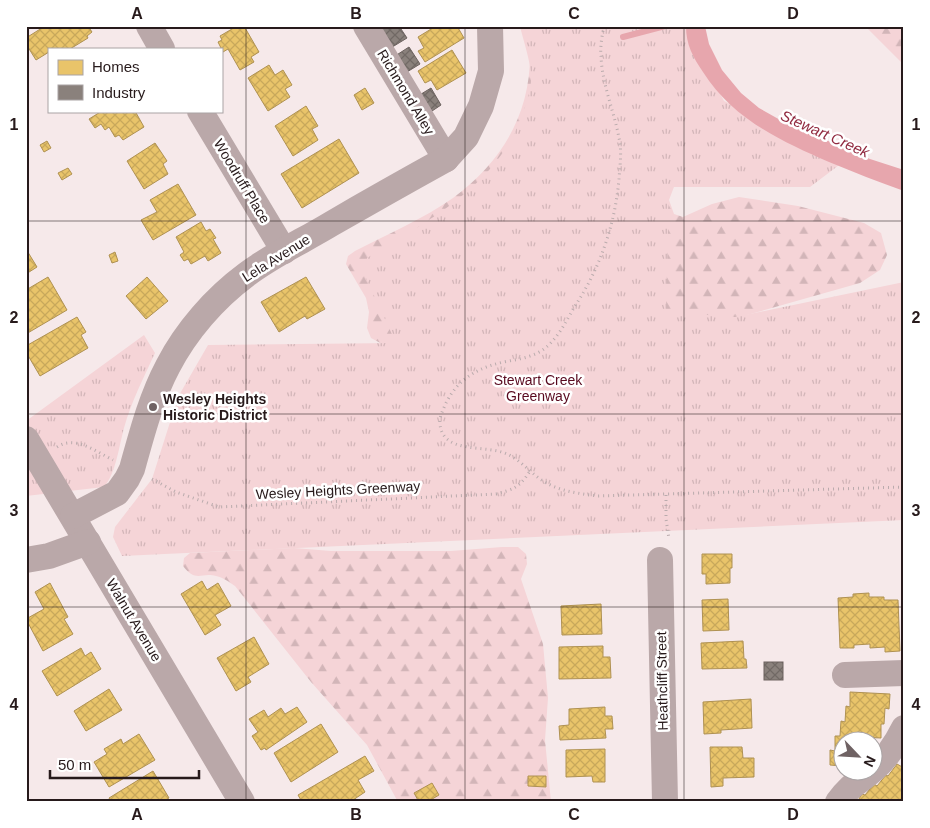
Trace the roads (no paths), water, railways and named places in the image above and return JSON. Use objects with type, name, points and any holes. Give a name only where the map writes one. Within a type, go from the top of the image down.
[{"type":"street","points":[[149,26],[161,48]]},
{"type":"street","name":"Richmond Alley","points":[[366,26],[446,158]]},
{"type":"street","name":"Lela Avenue","points":[[73,516],[110,497],[117,492],[127,479],[132,469],[152,401],[179,347],[203,315],[232,286],[284,252],[446,158],[466,137],[482,106],[491,71],[490,26]]},
{"type":"street","name":"Woodruff Place","points":[[201,112],[284,252]]},
{"type":"street","name":"Walnut Avenue","points":[[32,449],[238,800]]},
{"type":"street","points":[[26,560],[49,556],[88,542]]},
{"type":"street","name":"Heathcliff Street","points":[[660,560],[665,802]]},
{"type":"street","points":[[845,675],[904,673]]},
{"type":"street","points":[[838,802],[849,788],[874,769],[895,747],[904,728]]},
{"type":"waterway","points":[[623,37],[665,26]]},
{"type":"place","name":"Wesley Heights Historic District","points":[[153,407]]},
{"type":"water label","name":"Stewart Creek","points":[[825,134]]},
{"type":"park label","name":"Stewart Creek Greenway","points":[[538,388]]}]
